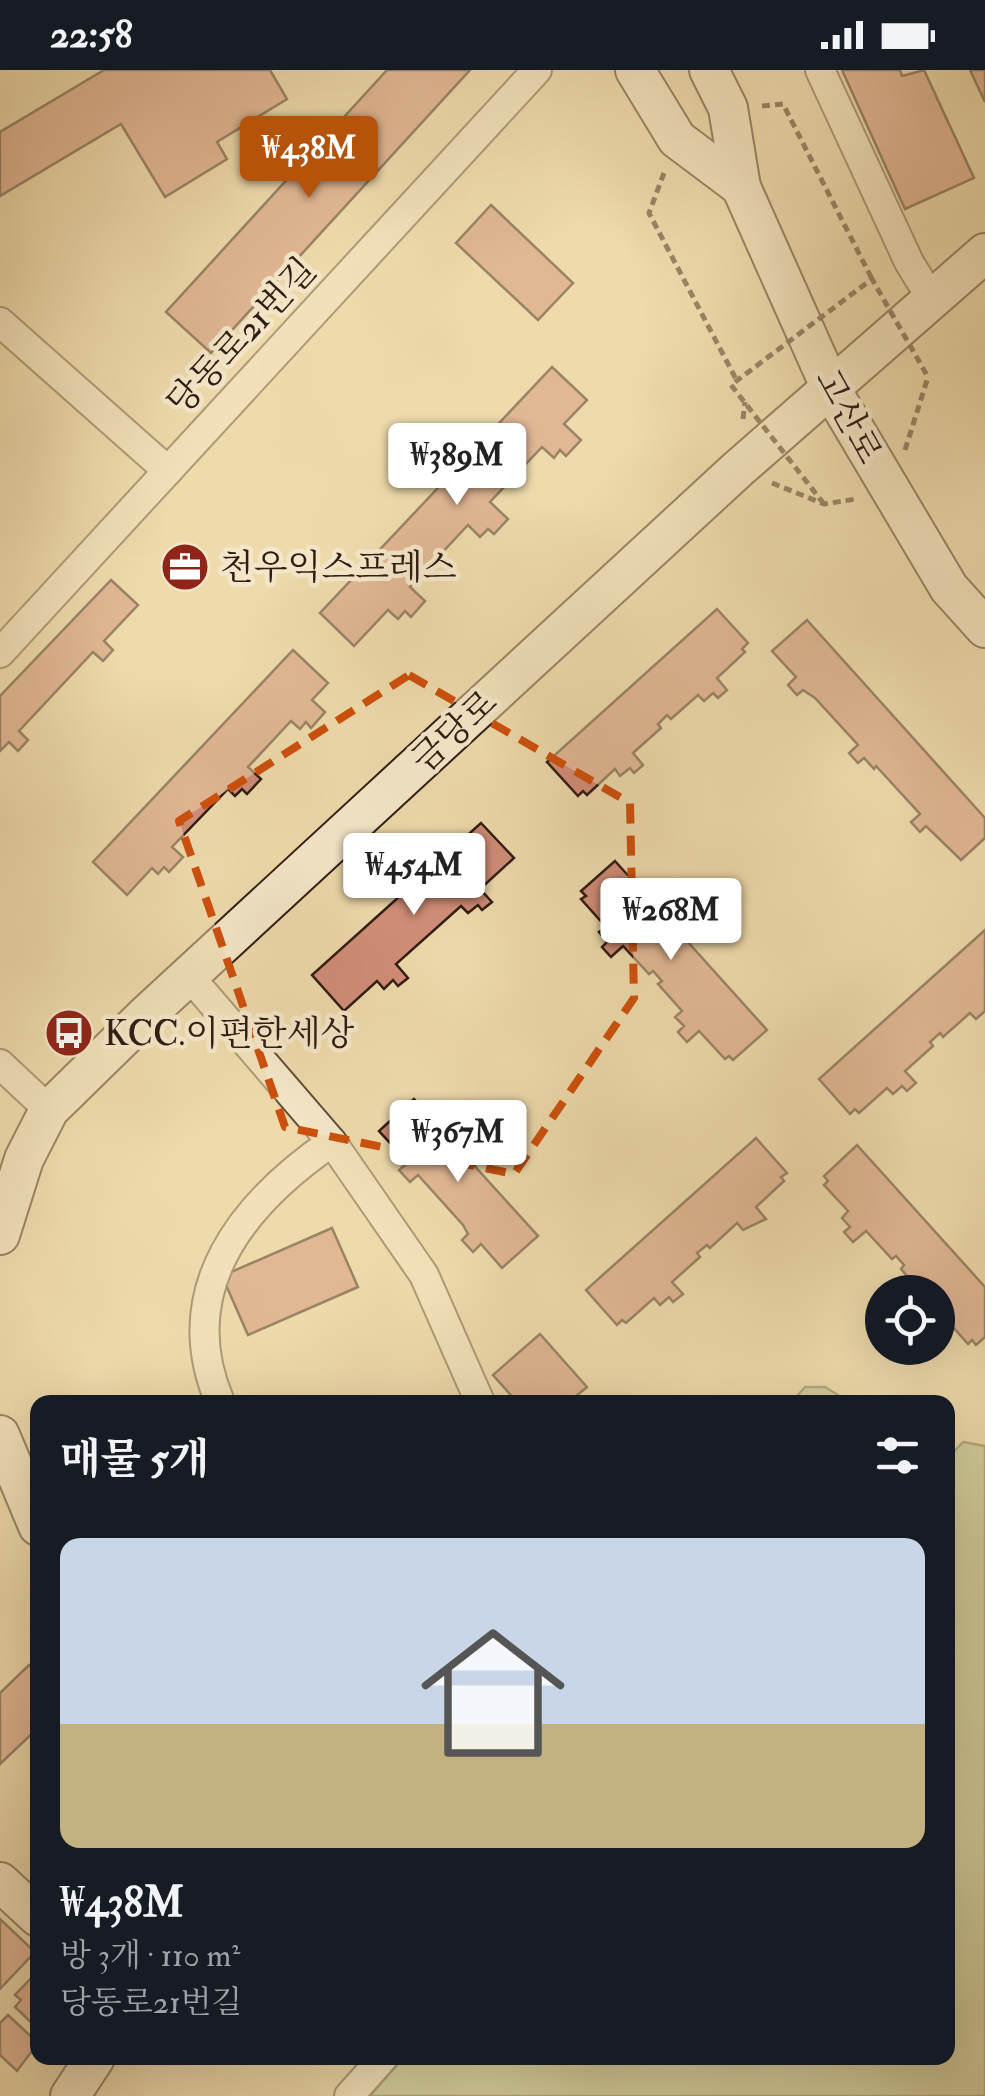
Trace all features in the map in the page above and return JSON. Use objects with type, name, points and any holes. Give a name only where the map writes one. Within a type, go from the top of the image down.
[{"type":"street","name":"당동로21번길","points":[[0,653],[537,70]]},
{"type":"street","name":"고산로","points":[[635,70],[677,139],[741,187]]},
{"type":"street","name":"고산로","points":[[708,70],[728,108],[741,187],[832,390],[948,588],[985,628]]},
{"type":"street","points":[[820,70],[908,262],[932,300]]},
{"type":"street","name":"금당로","points":[[0,1236],[24,1159],[50,1110],[189,976],[738,469],[985,253]]},
{"type":"street","points":[[0,322],[168,471]]},
{"type":"street","points":[[189,976],[332,1142],[424,1275],[477,1395]]},
{"type":"street","points":[[6,1079],[50,1110]]},
{"type":"street","points":[[217,1395],[208,1374],[204,1299],[239,1224],[290,1171],[332,1142]]},
{"type":"street","points":[[0,1435],[30,1507]]},
{"type":"street","points":[[0,1882],[30,1910]]},
{"type":"street","points":[[70,2096],[90,2065]]},
{"type":"street","points":[[350,2096],[377,2065]]},
{"type":"path","points":[[784,104],[872,279],[928,376],[891,494]]},
{"type":"path","points":[[677,139],[650,213],[737,381]]},
{"type":"path","points":[[738,469],[824,504],[731,385],[872,279]]},
{"type":"highlighted area","points":[[409,675],[630,803],[634,998],[514,1174],[285,1127],[179,821]]},
{"type":"green space","points":[[805,1387],[825,1387],[838,1395],[798,1395]]},
{"type":"green space","points":[[963,1442],[985,1446],[985,2096],[370,2096],[397,2065],[955,2065],[955,1451]]},
{"type":"building","points":[[104,70],[270,70],[287,99],[217,142],[227,159],[165,197],[121,124],[0,196],[0,132]]},
{"type":"building","points":[[387,70],[470,70],[211,353],[166,312]]},
{"type":"building","points":[[842,70],[900,70],[902,76],[924,70],[974,178],[905,209]]},
{"type":"building","points":[[970,70],[985,70],[985,102]]},
{"type":"building","points":[[491,205],[573,283],[538,320],[456,243]]},
{"type":"building","points":[[552,367],[587,400],[564,424],[581,440],[566,456],[560,450],[554,458],[542,447],[490,502],[508,519],[494,534],[488,529],[480,537],[468,525],[410,587],[425,601],[411,617],[405,611],[398,619],[388,610],[354,646],[320,613]]},
{"type":"building","points":[[111,580],[138,605],[104,641],[113,650],[103,661],[93,652],[19,731],[28,740],[18,751],[9,742],[0,751],[0,696]]},
{"type":"building","points":[[717,609],[748,643],[742,649],[745,652],[717,678],[727,690],[718,698],[713,693],[704,701],[698,695],[671,719],[667,715],[658,724],[661,728],[633,753],[643,765],[634,773],[630,768],[620,776],[615,769],[587,795],[583,791],[578,796],[547,762]]},
{"type":"building","points":[[807,620],[985,818],[985,838],[961,860],[926,826],[920,832],[911,822],[920,814],[876,766],[874,769],[864,758],[858,763],[849,753],[858,745],[815,698],[803,690],[797,695],[788,685],[796,677],[772,651]]},
{"type":"building","points":[[293,650],[328,683],[312,700],[325,712],[311,728],[306,722],[300,729],[291,721],[248,767],[261,779],[247,794],[242,789],[235,796],[228,789],[172,847],[183,857],[169,872],[164,867],[158,874],[152,868],[127,895],[93,862]]},
{"type":"building","points":[[481,823],[514,858],[480,889],[492,902],[482,910],[478,905],[468,913],[461,906],[396,964],[408,978],[398,986],[393,980],[384,989],[377,981],[344,1011],[312,975]]},
{"type":"building","points":[[615,861],[767,1030],[733,1060],[729,1056],[725,1059],[699,1031],[687,1042],[678,1032],[684,1026],[675,1017],[682,1011],[658,984],[662,981],[653,971],[649,974],[623,946],[611,957],[602,947],[607,942],[599,932],[606,927],[581,899],[586,896],[581,891]]},
{"type":"building","points":[[985,930],[985,1011],[976,1019],[970,1013],[943,1037],[940,1033],[930,1042],[933,1046],[905,1071],[916,1083],[907,1091],[902,1086],[893,1094],[887,1088],[859,1113],[855,1109],[850,1114],[819,1079]]},
{"type":"building","points":[[414,1099],[538,1236],[502,1268],[481,1244],[473,1252],[462,1240],[468,1234],[463,1225],[418,1175],[410,1182],[399,1170],[405,1165],[401,1155],[379,1131]]},
{"type":"building","points":[[756,1138],[787,1173],[781,1177],[784,1181],[756,1207],[766,1219],[743,1230],[737,1223],[710,1248],[707,1245],[697,1253],[700,1257],[672,1282],[683,1294],[673,1302],[669,1297],[660,1305],[654,1298],[626,1323],[622,1320],[617,1325],[586,1290]]},
{"type":"building","points":[[857,1145],[985,1287],[985,1337],[976,1345],[972,1340],[968,1344],[955,1330],[955,1275],[906,1275],[896,1256],[892,1259],[866,1231],[853,1242],[844,1232],[850,1227],[842,1218],[848,1211],[824,1185],[828,1181],[824,1176]]},
{"type":"building","points":[[332,1228],[358,1287],[248,1335],[222,1276]]},
{"type":"building","points":[[540,1334],[587,1387],[577,1395],[511,1395],[493,1375]]},
{"type":"building","points":[[30,1666],[30,1736],[0,1764],[0,1693]]},
{"type":"building","points":[[0,1919],[30,1947],[30,1957],[0,1989]]},
{"type":"building","points":[[30,1979],[30,2021],[15,2007],[21,2000],[15,1995]]},
{"type":"building","points":[[8,2015],[30,2036],[30,2054],[17,2071],[0,2055],[0,2023]]},
{"type":"place","name":"천우익스프레스","points":[[185,567]]},
{"type":"place","name":"KCC.이편한세상","points":[[69,1033]]}]
